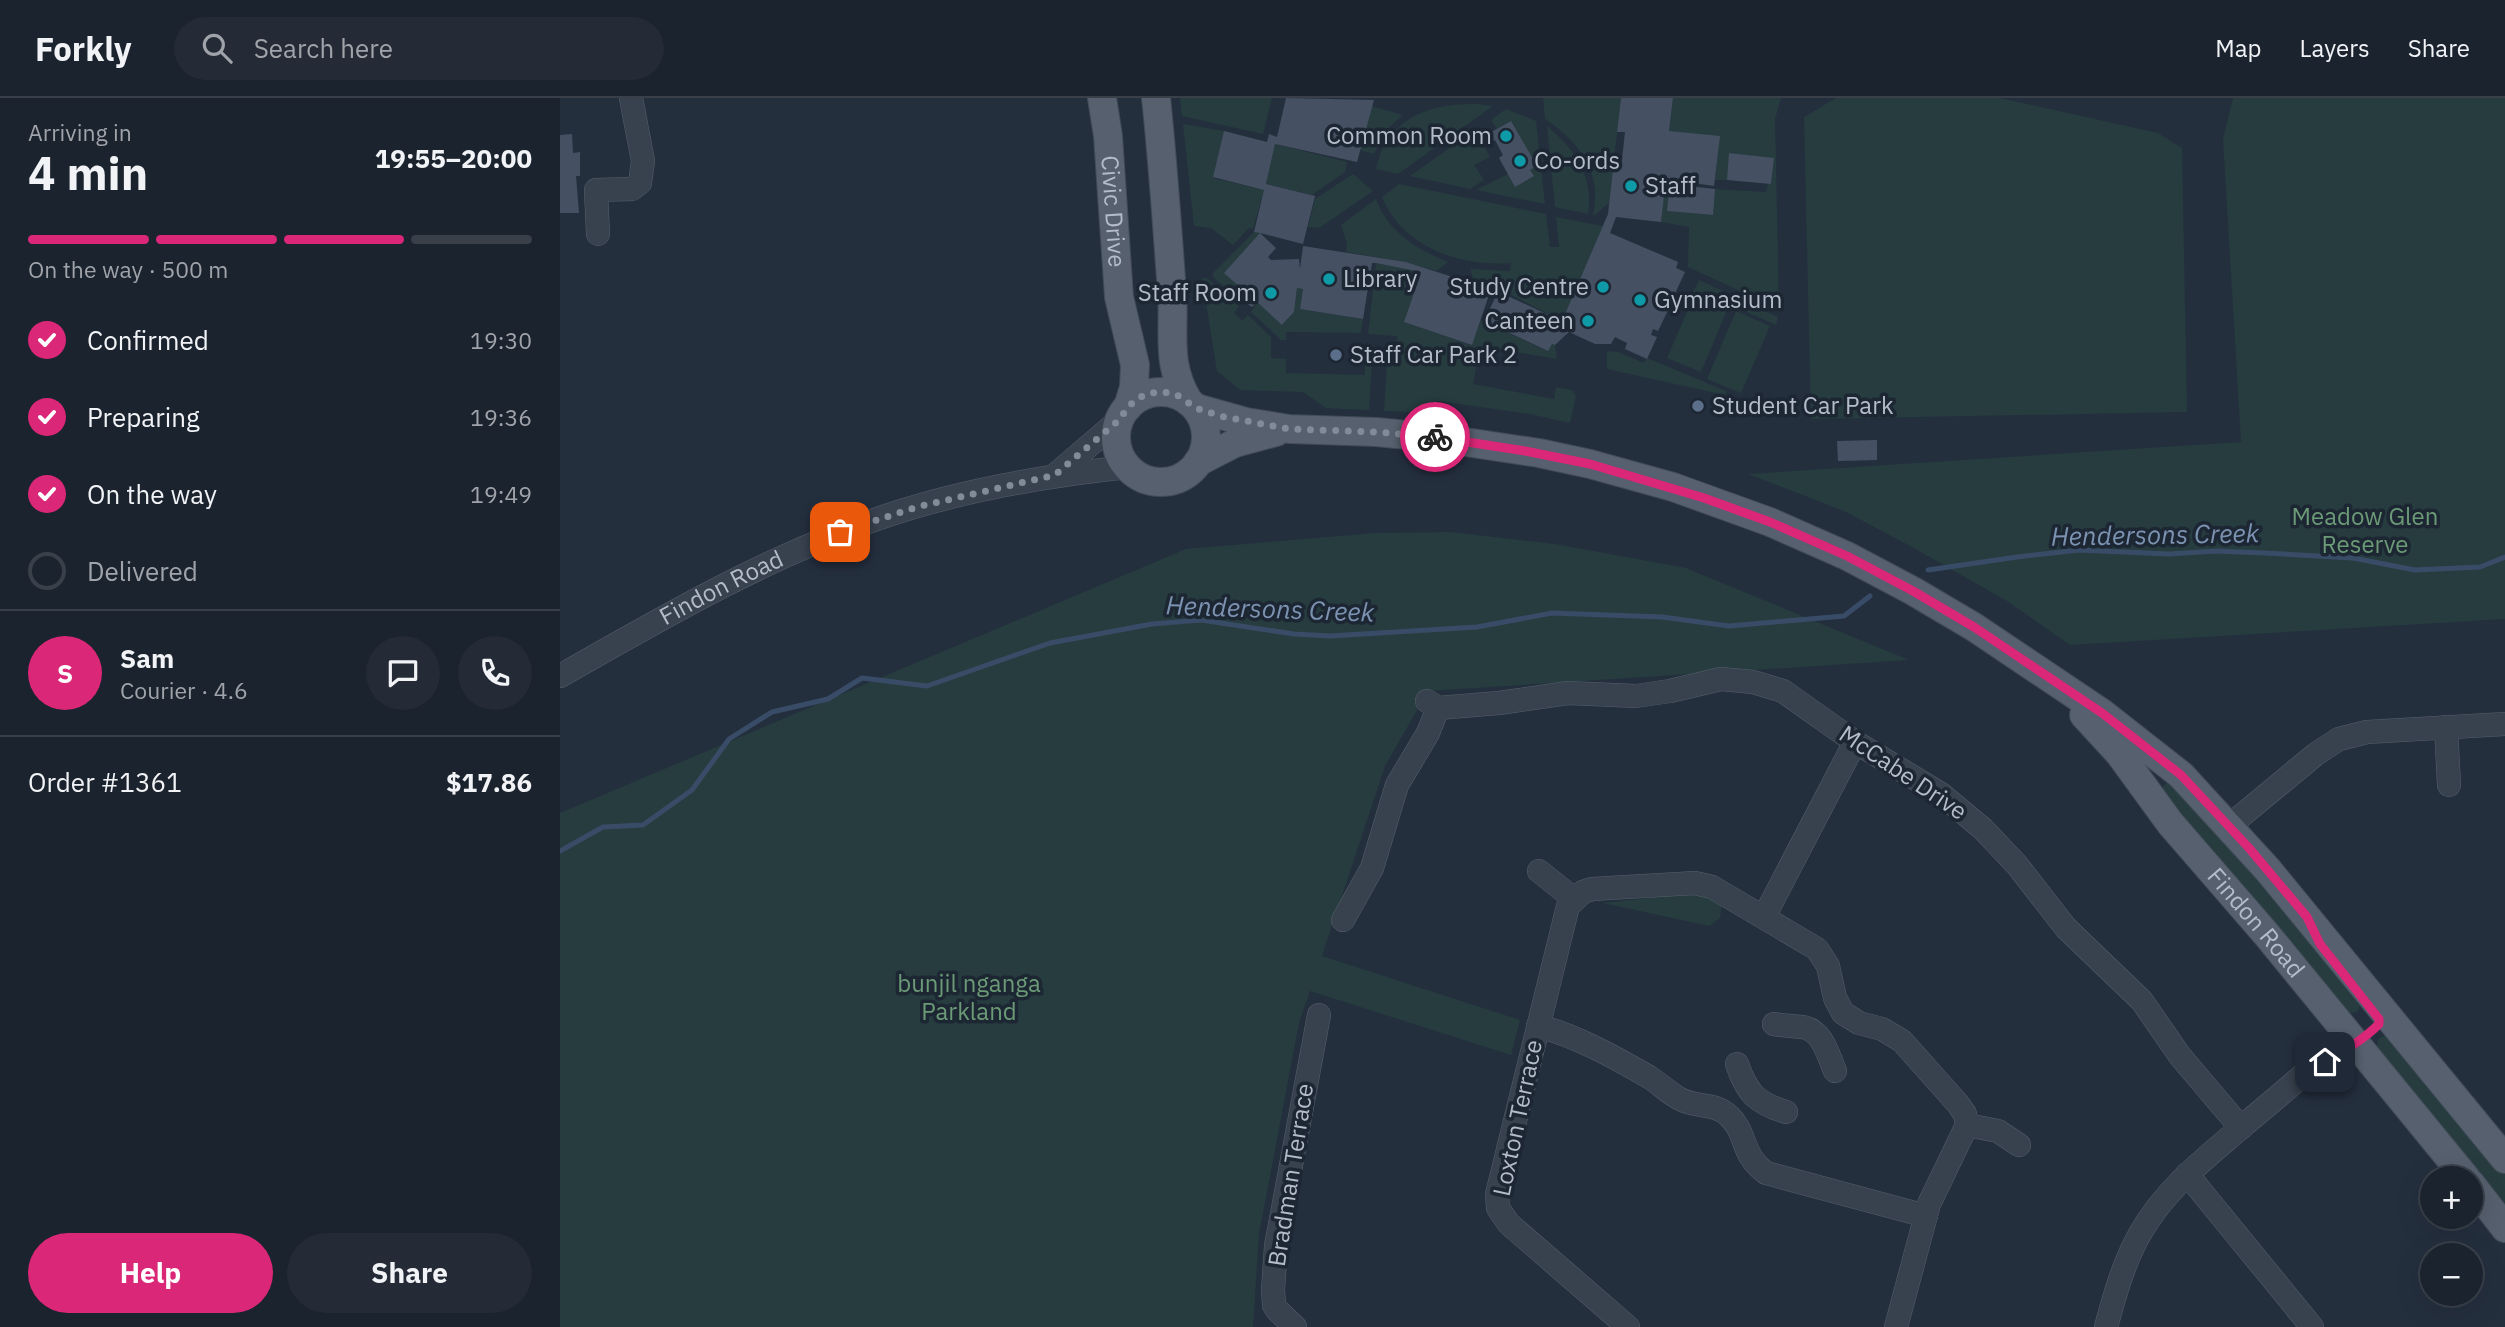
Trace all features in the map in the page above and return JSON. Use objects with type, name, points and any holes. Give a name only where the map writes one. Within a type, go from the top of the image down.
[{"type":"main road","name":"Civic Drive","points":[[1102,98],[1108,136],[1119,297],[1135,365],[1134,387],[1124,413]]},
{"type":"main road","points":[[1156,98],[1172,299],[1171,349],[1178,380],[1203,421],[1206,435],[1204,449],[1190,471],[1168,481],[1153,481],[1128,467],[1121,457],[1116,432],[1124,413],[1138,398],[1164,392],[1177,395],[1192,405]]},
{"type":"main road","name":"Findon Road","points":[[1192,405],[1246,422],[1289,429],[1376,432],[1474,442],[1590,464],[1673,487],[1770,522],[1858,562],[1974,627],[2102,713],[2181,775],[2307,917],[2320,944],[2378,1009]]},
{"type":"main road","name":"Findon Road","points":[[1198,461],[1235,443],[1289,429]]},
{"type":"main road","name":"Findon Road","points":[[2040,672],[2119,753],[2157,806],[2456,1166]]},
{"type":"main road","points":[[2157,806],[2155,792],[2160,779],[2181,775]]},
{"type":"main road","points":[[2352,1038],[2378,1009],[2505,1158]]},
{"type":"main road","points":[[2483,1200],[2505,1228]]},
{"type":"street","points":[[598,234],[596,190],[632,189],[640,183],[643,161],[631,98]]},
{"type":"street","name":"Findon Road","points":[[1055,475],[1124,413]]},
{"type":"street","name":"Findon Road","points":[[560,676],[720,586],[810,544],[877,519],[1055,475],[1128,467]]},
{"type":"street","name":"McCabe Drive","points":[[1343,920],[1372,868],[1397,785],[1428,733],[1433,704],[1499,703],[1568,692],[1636,696],[1705,681],[1737,680],[1760,683],[1783,691],[1855,742],[1964,811],[2000,846],[2066,928],[2142,1001],[2180,1056],[2241,1128]]},
{"type":"street","points":[[2229,826],[2316,754],[2339,740],[2367,732],[2505,723]]},
{"type":"street","points":[[2446,727],[2449,785]]},
{"type":"street","points":[[1764,917],[1855,742]]},
{"type":"street","points":[[1539,871],[1574,899],[1592,890],[1695,883],[1713,887],[1817,949],[1828,966],[1835,998],[1843,1013],[1859,1023],[1882,1029],[1902,1041],[1958,1104],[1965,1114],[1967,1125],[1962,1140],[1934,1192],[1896,1327]]},
{"type":"street","name":"Loxton Terrace","points":[[1574,899],[1565,914],[1500,1184],[1498,1208],[1509,1224],[1628,1327]]},
{"type":"street","points":[[1817,1035],[1843,1013]]},
{"type":"street","name":"Bradman Terrace","points":[[1295,1327],[1274,1305],[1274,1268],[1280,1218],[1320,1015]]},
{"type":"street","points":[[1774,1024],[1802,1027],[1817,1035],[1826,1048],[1835,1071]]},
{"type":"street","points":[[1538,1026],[1572,1037],[1649,1077],[1682,1101],[1715,1107],[1731,1117],[1751,1159],[1766,1173],[1926,1216]]},
{"type":"street","points":[[2106,1327],[2118,1286],[2141,1233],[2160,1205],[2187,1174],[2352,1038]]},
{"type":"street","points":[[1737,1064],[1742,1080],[1752,1096],[1786,1112]]},
{"type":"street","points":[[1731,1117],[1752,1096]]},
{"type":"street","points":[[1967,1125],[1998,1131],[2019,1145]]},
{"type":"street","points":[[2187,1174],[2312,1327]]},
{"type":"green space","points":[[1180,98],[1272,98],[1263,134],[1182,116]]},
{"type":"green space","points":[[1543,98],[1621,98],[1609,203],[1595,215],[1591,172],[1585,159],[1568,137],[1545,119]]},
{"type":"green space","points":[[1673,98],[1781,98],[1775,119],[1779,309],[1688,267],[1689,227],[1661,222],[1665,184],[1670,184],[1668,211],[1712,215],[1715,189],[1766,192],[1768,184],[1771,184],[1774,159],[1730,153],[1727,180],[1715,180],[1719,137],[1669,131]]},
{"type":"green space","points":[[1836,98],[2000,98],[2158,133],[2182,148],[2187,412],[1811,419],[1804,117]]},
{"type":"green space","name":"Meadow Glen Reserve","points":[[2233,98],[2505,98],[2505,619],[2070,645],[2007,601],[1912,547],[1844,511],[1748,474],[2241,442],[2223,139]]},
{"type":"green space","points":[[1476,104],[1493,106],[1398,174],[1376,169],[1389,138],[1412,117],[1442,107]]},
{"type":"green space","points":[[1371,106],[1403,115],[1386,130],[1374,154],[1360,150]]},
{"type":"green space","points":[[1506,109],[1536,121],[1545,204],[1476,190],[1508,174],[1516,186],[1534,176],[1530,170],[1536,166],[1511,121],[1497,129],[1491,120]]},
{"type":"green space","points":[[1183,124],[1224,131],[1213,178],[1264,190],[1253,229],[1249,228],[1233,245],[1211,228],[1194,226]]},
{"type":"green space","points":[[1547,126],[1574,154],[1580,165],[1588,188],[1588,214],[1555,207]]},
{"type":"green space","points":[[1475,130],[1490,157],[1474,165],[1484,180],[1470,189],[1410,176]]},
{"type":"green space","points":[[1275,144],[1347,162],[1345,172],[1312,195],[1266,184]]},
{"type":"green space","points":[[1353,174],[1373,191],[1319,228],[1308,227],[1315,199]]},
{"type":"green space","points":[[1399,184],[1546,214],[1550,247],[1559,247],[1556,217],[1603,226],[1562,321],[1500,289],[1474,281],[1470,269],[1510,271],[1511,263],[1473,262],[1454,257],[1436,251],[1404,229],[1382,197]]},
{"type":"green space","points":[[1376,199],[1388,221],[1405,238],[1448,262],[1436,271],[1406,262],[1346,252],[1347,244],[1341,225]]},
{"type":"green space","points":[[1254,232],[1260,233],[1251,297],[1242,303],[1213,277],[1213,273]]},
{"type":"green space","points":[[1376,263],[1421,272],[1404,322],[1471,345],[1481,320],[1547,351],[1552,344],[1555,345],[1557,359],[1480,346],[1473,384],[1554,399],[1556,387],[1572,390],[1576,396],[1570,423],[1530,414],[1438,401],[1413,412],[1384,411],[1387,363],[1400,364],[1401,351],[1398,350],[1397,336],[1368,334]]},
{"type":"green space","points":[[1202,278],[1207,278],[1239,306],[1234,313],[1242,321],[1248,315],[1271,337],[1271,358],[1286,359],[1286,373],[1365,375],[1365,362],[1372,362],[1369,410],[1326,408],[1303,392],[1240,390],[1217,371]]},
{"type":"green space","points":[[1699,280],[1778,317],[1776,325],[1693,292]]},
{"type":"green space","points":[[1297,288],[1303,289],[1300,309],[1363,319],[1361,333],[1286,332],[1286,340],[1281,340],[1251,312],[1257,302],[1283,325],[1294,312]]},
{"type":"green space","points":[[1694,296],[1727,310],[1701,372],[1667,358]]},
{"type":"green space","points":[[1736,311],[1770,326],[1741,393],[1707,379]]},
{"type":"green space","points":[[1607,351],[1618,352],[1644,363],[1647,358],[1726,391],[1725,395],[1607,369]]},
{"type":"green space","name":"bunjil nganga Parkland","points":[[1451,532],[1555,544],[1686,568],[1909,660],[1428,691],[1385,766],[1322,956],[1520,1020],[1511,1055],[1310,991],[1299,1023],[1259,1234],[1253,1327],[560,1327],[560,813],[1186,549],[1375,533]]},
{"type":"green space","points":[[2176,780],[2359,1000],[2357,1012],[2349,1013],[2342,1009],[2162,794],[2163,786]]},
{"type":"green space","points":[[1695,893],[1722,902],[1720,918],[1709,926],[1603,903]]},
{"type":"green space","points":[[2389,1037],[2505,1167],[2505,1219],[2483,1190],[2483,1166],[2465,1166],[2377,1050],[2378,1039]]},
{"type":"building","points":[[1286,98],[1374,100],[1357,162],[1275,144],[1266,184],[1315,196],[1303,244],[1254,232],[1264,190],[1213,177],[1224,131],[1267,142],[1269,134],[1277,137]]},
{"type":"building","points":[[1621,98],[1673,98],[1669,131],[1720,136],[1714,186],[1666,179],[1661,222],[1616,217],[1610,233],[1678,262],[1676,268],[1685,272],[1673,298],[1667,296],[1665,301],[1671,304],[1658,331],[1653,329],[1651,335],[1657,337],[1647,359],[1625,349],[1627,343],[1615,337],[1611,344],[1595,344],[1569,332],[1555,345],[1552,344],[1548,351],[1484,321],[1496,296],[1489,295],[1472,345],[1404,322],[1421,272],[1376,263],[1372,263],[1363,319],[1300,309],[1303,289],[1297,288],[1294,312],[1282,325],[1257,302],[1252,307],[1246,303],[1251,297],[1224,273],[1260,233],[1276,248],[1268,257],[1271,260],[1299,259],[1300,269],[1303,246],[1406,262],[1499,292],[1562,321],[1608,214],[1613,168],[1621,169],[1625,132],[1617,132]]},
{"type":"building","points":[[1511,121],[1537,166],[1530,170],[1534,176],[1515,187],[1499,158],[1503,155],[1495,140],[1490,143],[1486,135]]},
{"type":"building","points":[[572,134],[573,153],[580,152],[580,176],[576,176],[579,213],[560,213],[560,135]]},
{"type":"building","points":[[1729,153],[1774,158],[1771,184],[1727,180]]},
{"type":"building","points":[[1670,184],[1715,189],[1713,215],[1667,211]]},
{"type":"building","points":[[1877,440],[1877,460],[1838,461],[1837,441]]},
{"type":"waterway","name":"Hendersons Creek","points":[[1928,570],[2079,550],[2169,554],[2216,551],[2353,558],[2415,570],[2480,567],[2505,557]]},
{"type":"waterway","name":"Hendersons Creek","points":[[560,851],[603,827],[643,825],[692,790],[729,739],[772,712],[828,699],[862,678],[927,686],[1050,643],[1152,624],[1201,620],[1294,634],[1330,636],[1477,627],[1552,613],[1662,617],[1729,626],[1844,616],[1870,596]]},
{"type":"way so far","points":[[840,532],[917,507],[1055,475],[1119,420],[1138,398],[1151,393],[1177,395],[1196,408],[1220,416],[1289,429],[1435,437]]},
{"type":"place","name":"Common Room","points":[[1506,136]]},
{"type":"place","name":"Co-ords","points":[[1520,161]]},
{"type":"place","name":"Staff","points":[[1631,186]]},
{"type":"place","name":"Library","points":[[1329,279]]},
{"type":"place","name":"Study Centre","points":[[1603,287]]},
{"type":"place","name":"Staff Room","points":[[1271,293]]},
{"type":"place","name":"Gymnasium","points":[[1640,300]]},
{"type":"place","name":"Canteen","points":[[1588,321]]},
{"type":"place","name":"Staff Car Park 2","points":[[1336,355]]},
{"type":"place","name":"Student Car Park","points":[[1698,406]]},
{"type":"route","points":[[1435,437],[1590,464],[1673,487],[1770,522],[1847,556],[1913,591],[1974,627],[2102,713],[2181,775],[2249,848],[2307,917],[2320,944],[2379,1019],[2379,1024],[2356,1044],[2325,1062]]}]
